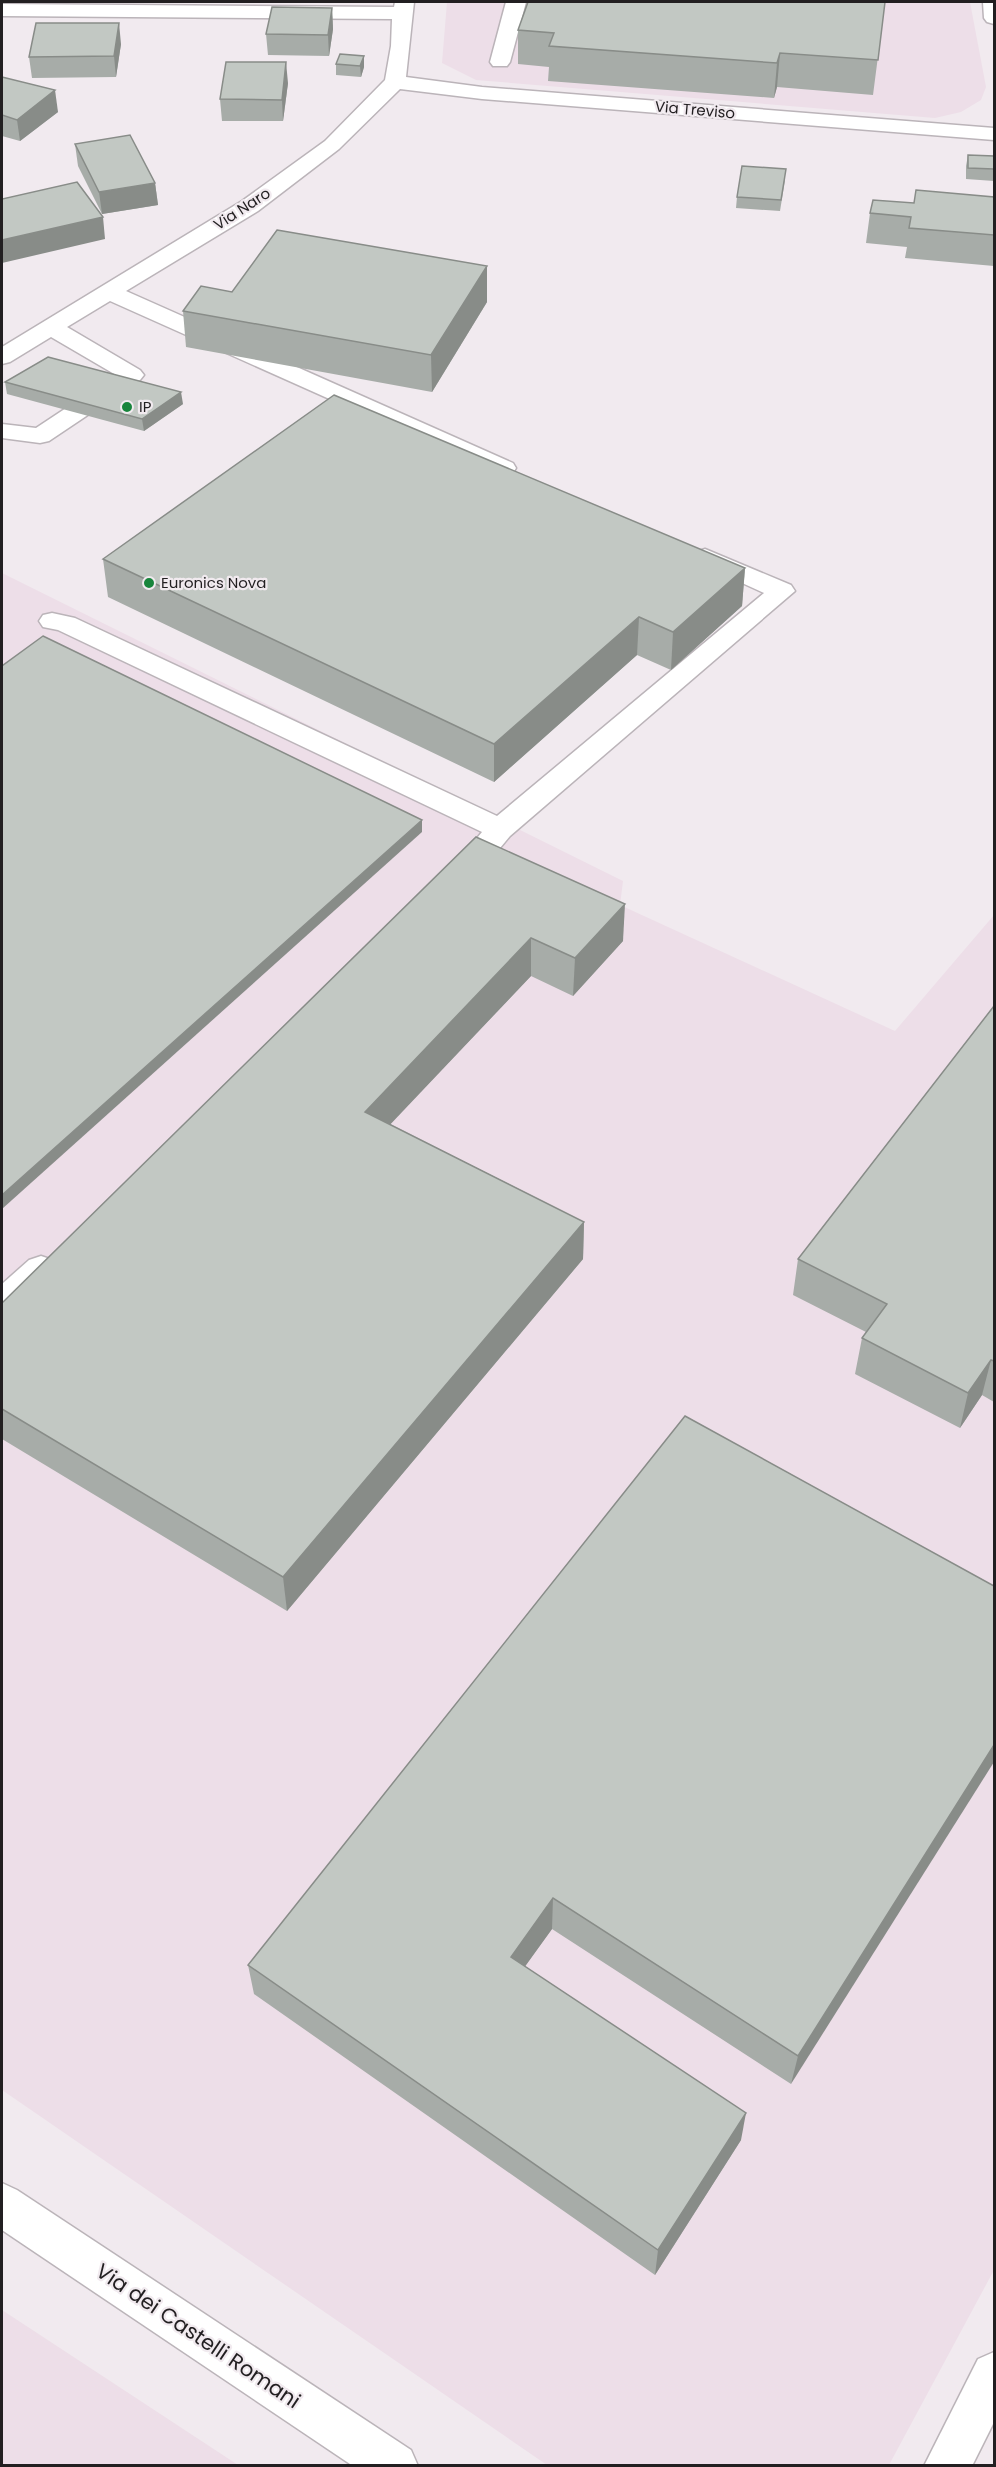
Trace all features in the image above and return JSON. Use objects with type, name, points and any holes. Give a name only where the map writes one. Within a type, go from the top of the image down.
[{"type":"street","points":[[500,62],[516,2]]},
{"type":"street","points":[[992,2],[994,18]]},
{"type":"street","points":[[2,10],[404,7],[395,82]]},
{"type":"street","name":"Via Treviso","points":[[395,82],[494,94],[994,134]]},
{"type":"street","name":"Via Naro","points":[[2,357],[250,206],[332,145],[395,82]]},
{"type":"street","points":[[108,291],[521,475]]},
{"type":"street","points":[[2,431],[40,436],[132,375],[50,327]]},
{"type":"street","points":[[447,893],[500,829],[782,591],[684,548]]},
{"type":"street","points":[[52,621],[66,624],[500,829]]},
{"type":"street","points":[[2,1303],[60,1252]]},
{"type":"street","name":"Via dei Castelli Romani","points":[[2,2205],[395,2466]]},
{"type":"street","points":[[947,2466],[994,2375]]},
{"type":"shaded area","points":[[447,2],[970,2],[986,87],[981,100],[961,112],[935,118],[476,80],[442,63]]},
{"type":"shaded area","points":[[2,573],[623,881],[620,905],[895,1031],[994,915],[994,2270],[889,2465],[547,2465],[2,2090]]},
{"type":"shaded area","points":[[2,2310],[238,2465],[2,2465]]},
{"type":"building","points":[[528,2],[885,2],[878,60],[780,53],[777,63],[549,46],[554,33],[518,30]]},
{"type":"building","points":[[272,7],[332,8],[328,35],[266,34]]},
{"type":"building","points":[[36,23],[119,23],[114,56],[29,57]]},
{"type":"building","points":[[340,54],[364,56],[360,66],[336,64]]},
{"type":"building","points":[[226,62],[286,62],[282,100],[220,99]]},
{"type":"building","points":[[2,77],[55,90],[17,120],[2,115]]},
{"type":"building","points":[[130,135],[155,183],[99,192],[75,144]]},
{"type":"building","points":[[968,155],[994,156],[994,169],[968,168]]},
{"type":"building","points":[[742,166],[786,169],[781,200],[737,197]]},
{"type":"building","points":[[77,182],[103,217],[2,240],[2,199]]},
{"type":"building","points":[[916,190],[994,197],[994,235],[909,228],[911,217],[870,213],[873,200],[914,203]]},
{"type":"building","points":[[277,230],[487,266],[431,355],[183,311],[201,286],[232,292]]},
{"type":"building","points":[[48,357],[181,392],[142,419],[5,382]]},
{"type":"building","points":[[334,395],[745,568],[673,632],[639,617],[494,744],[103,559]]},
{"type":"building","points":[[43,636],[422,820],[2,1195],[2,666]]},
{"type":"building","points":[[476,837],[625,904],[575,958],[531,938],[365,1112],[584,1222],[283,1577],[2,1409],[2,1303]]},
{"type":"building","points":[[994,1006],[994,1361],[991,1360],[968,1393],[862,1338],[887,1304],[798,1259]]},
{"type":"building","points":[[685,1416],[994,1586],[994,1745],[798,2056],[553,1898],[511,1957],[746,2113],[658,2250],[248,1965]]},
{"type":"place","name":"IP","points":[[127,407]]},
{"type":"place","name":"Euronics Nova","points":[[149,583]]}]
